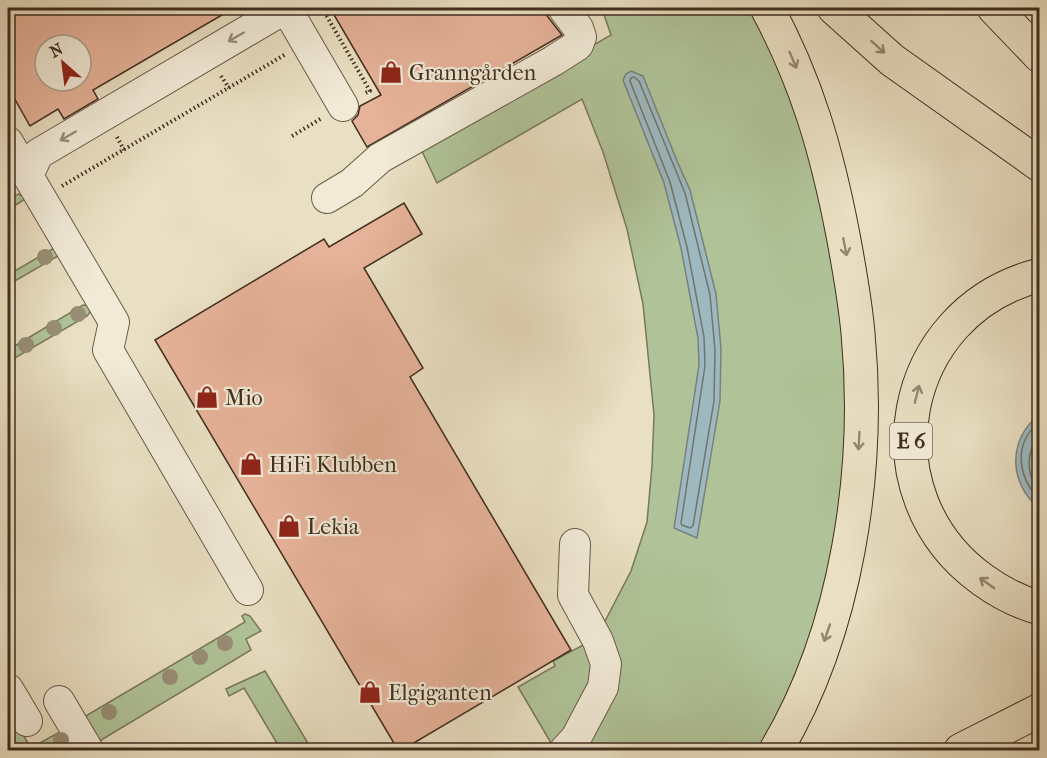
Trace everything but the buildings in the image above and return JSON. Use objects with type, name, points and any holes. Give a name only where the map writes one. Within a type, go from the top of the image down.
[{"type":"highway","points":[[767,8],[784,40],[810,101],[824,144],[849,270],[858,333],[861,386],[860,444],[855,501],[844,573],[830,624],[806,691],[791,725],[776,750]]},
{"type":"highway","points":[[834,8],[892,60],[1040,165]]},
{"type":"highway","points":[[994,8],[1040,56]]},
{"type":"highway","name":"E 6","points":[[1040,275],[1012,283],[984,299],[964,314],[948,333],[925,367],[919,383],[911,422],[910,445],[911,468],[918,491],[945,544],[961,562],[993,587],[1020,603],[1040,608]]},
{"type":"highway","points":[[961,750],[1040,710]]},
{"type":"lane","points":[[34,187],[38,154],[286,8],[295,39],[343,106]]},
{"type":"lane","points":[[327,198],[352,183],[380,158],[578,45],[581,37],[578,28],[563,8]]},
{"type":"lane","points":[[8,142],[114,322],[108,350],[248,590]]},
{"type":"lane","points":[[566,750],[576,738],[603,687],[606,664],[598,641],[573,595],[575,544]]},
{"type":"lane","points":[[8,689],[27,721]]},
{"type":"lane","points":[[59,701],[88,750]]},
{"type":"path","points":[[34,187],[295,39]]},
{"type":"path","points":[[291,136],[343,106]]},
{"type":"green space","points":[[593,8],[753,8],[780,62],[827,204],[850,387],[840,533],[809,653],[762,750],[579,750],[602,627],[631,571],[647,522],[654,415],[643,304],[627,229],[603,152],[582,99],[437,183],[420,147],[611,35],[603,12]]},
{"type":"green space","points":[[18,194],[25,199],[8,210],[8,200]]},
{"type":"green space","points":[[54,248],[58,256],[8,285],[8,275]]},
{"type":"green space","points":[[83,305],[88,306],[90,312],[87,316],[8,362],[8,350]]},
{"type":"green space","points":[[245,614],[250,616],[261,631],[246,639],[251,650],[98,742],[84,717],[245,622],[242,616]]},
{"type":"green space","points":[[585,644],[595,674],[554,748],[518,687],[555,666],[553,661]]},
{"type":"green space","points":[[265,671],[312,750],[281,750],[244,688],[229,696],[226,689]]},
{"type":"green space","points":[[8,710],[31,748],[65,729],[79,750],[8,750]]},
{"type":"water","points":[[631,71],[643,76],[690,190],[716,294],[721,349],[720,401],[697,538],[674,528],[699,365],[698,338],[681,248],[664,183],[623,80]]},
{"type":"water","points":[[1039,415],[1039,508],[1022,486],[1017,474],[1016,461],[1017,448],[1022,436]]},
{"type":"place","name":"Granngården","points":[[391,72]]},
{"type":"place","name":"Mio","points":[[207,397]]},
{"type":"place","name":"HiFi Klubben","points":[[251,464]]},
{"type":"place","name":"Lekia","points":[[289,526]]},
{"type":"place","name":"Elgiganten","points":[[370,692]]}]
